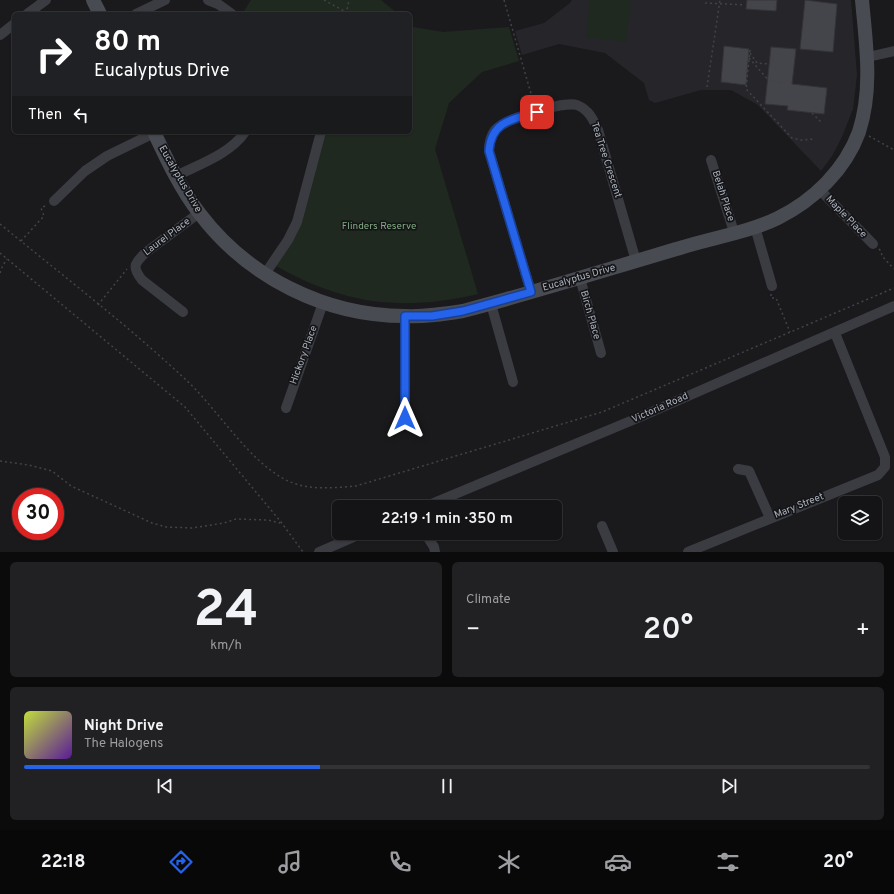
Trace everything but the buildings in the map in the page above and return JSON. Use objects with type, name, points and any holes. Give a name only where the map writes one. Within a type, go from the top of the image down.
[{"type":"street","points":[[30,12],[46,0]]},
{"type":"street","points":[[93,0],[99,12]]},
{"type":"street","points":[[140,12],[165,0]]},
{"type":"street","points":[[208,0],[229,12]]},
{"type":"street","name":"Eucalyptus Drive","points":[[155,134],[176,176],[199,213],[211,228],[235,252],[265,274],[297,292],[323,302],[362,312],[405,316],[432,316],[463,311],[755,227],[778,218],[797,207],[820,190],[840,166],[858,132],[867,93],[869,77],[868,56],[862,0]]},
{"type":"street","points":[[0,35],[12,26]]},
{"type":"street","points":[[868,56],[894,51]]},
{"type":"street","name":"Tea Tree Crescent","points":[[531,292],[489,151],[490,140],[495,131],[503,123],[537,112],[566,104],[576,105],[586,111],[593,119],[598,130],[636,261]]},
{"type":"street","points":[[54,201],[80,176],[107,156],[150,134]]},
{"type":"street","points":[[176,176],[227,150],[244,134]]},
{"type":"street","points":[[265,274],[288,240],[297,222],[320,134]]},
{"type":"street","name":"Belah Place","points":[[711,160],[734,232]]},
{"type":"street","name":"Maple Place","points":[[820,190],[873,244]]},
{"type":"street","name":"Laurel Place","points":[[135,267],[137,260],[145,253],[199,213]]},
{"type":"street","points":[[755,227],[772,286]]},
{"type":"street","points":[[135,267],[142,280],[183,312]]},
{"type":"street","name":"Birch Place","points":[[580,278],[601,353]]},
{"type":"street","name":"Hickory Place","points":[[286,408],[323,302]]},
{"type":"street","points":[[490,304],[513,382]]},
{"type":"street","name":"Victoria Road","points":[[440,500],[894,306]]},
{"type":"street","points":[[405,316],[405,418]]},
{"type":"street","name":"Mary Street","points":[[688,552],[878,474],[886,466],[885,457],[835,332]]},
{"type":"street","points":[[738,469],[749,472],[770,518]]},
{"type":"street","points":[[602,526],[614,552]]},
{"type":"street","points":[[319,552],[347,540]]},
{"type":"street","points":[[430,540],[435,552]]},
{"type":"path","points":[[324,0],[344,12]]},
{"type":"path","points":[[346,12],[349,0]]},
{"type":"path","points":[[504,0],[537,112]]},
{"type":"path","points":[[707,87],[720,0]]},
{"type":"path","points":[[706,3],[745,5]]},
{"type":"path","points":[[769,64],[757,63],[750,51],[746,89],[792,138],[801,140],[814,139]]},
{"type":"path","points":[[749,58],[769,81],[784,83]]},
{"type":"path","points":[[812,114],[821,122]]},
{"type":"path","points":[[867,135],[894,150]]},
{"type":"path","points":[[21,241],[44,216],[41,208],[54,201]]},
{"type":"path","points":[[0,224],[185,378],[262,463],[285,480],[318,489],[356,486],[602,412],[894,288]]},
{"type":"path","points":[[873,244],[881,251],[882,256],[894,269]]},
{"type":"path","points":[[0,253],[185,407],[281,522],[303,552]]},
{"type":"path","points":[[0,273],[7,259]]},
{"type":"path","points":[[98,305],[127,269],[135,267]]},
{"type":"path","points":[[772,286],[771,298],[776,298],[790,332]]},
{"type":"path","points":[[0,461],[29,465],[52,471],[71,486],[152,523],[166,527],[192,528],[224,523],[236,519],[281,522]]},
{"type":"shaded area","points":[[572,0],[851,0],[857,75],[853,109],[842,137],[832,156],[821,171],[758,105],[731,90],[701,90],[655,103],[649,100],[644,83],[605,53],[559,44],[522,55],[515,31],[544,23]]},
{"type":"green space","points":[[251,0],[381,0],[396,12],[245,12]]},
{"type":"green space","points":[[590,0],[631,0],[626,42],[586,37]]},
{"type":"green space","name":"Flinders Reserve","points":[[412,26],[443,32],[509,27],[519,61],[482,72],[449,103],[435,149],[478,294],[450,300],[424,303],[398,303],[374,301],[325,289],[276,266],[300,225],[325,134],[412,134]]},
{"type":"route","points":[[405,418],[405,316],[432,316],[463,311],[531,292],[489,151],[490,140],[495,131],[503,123],[537,112]]}]
